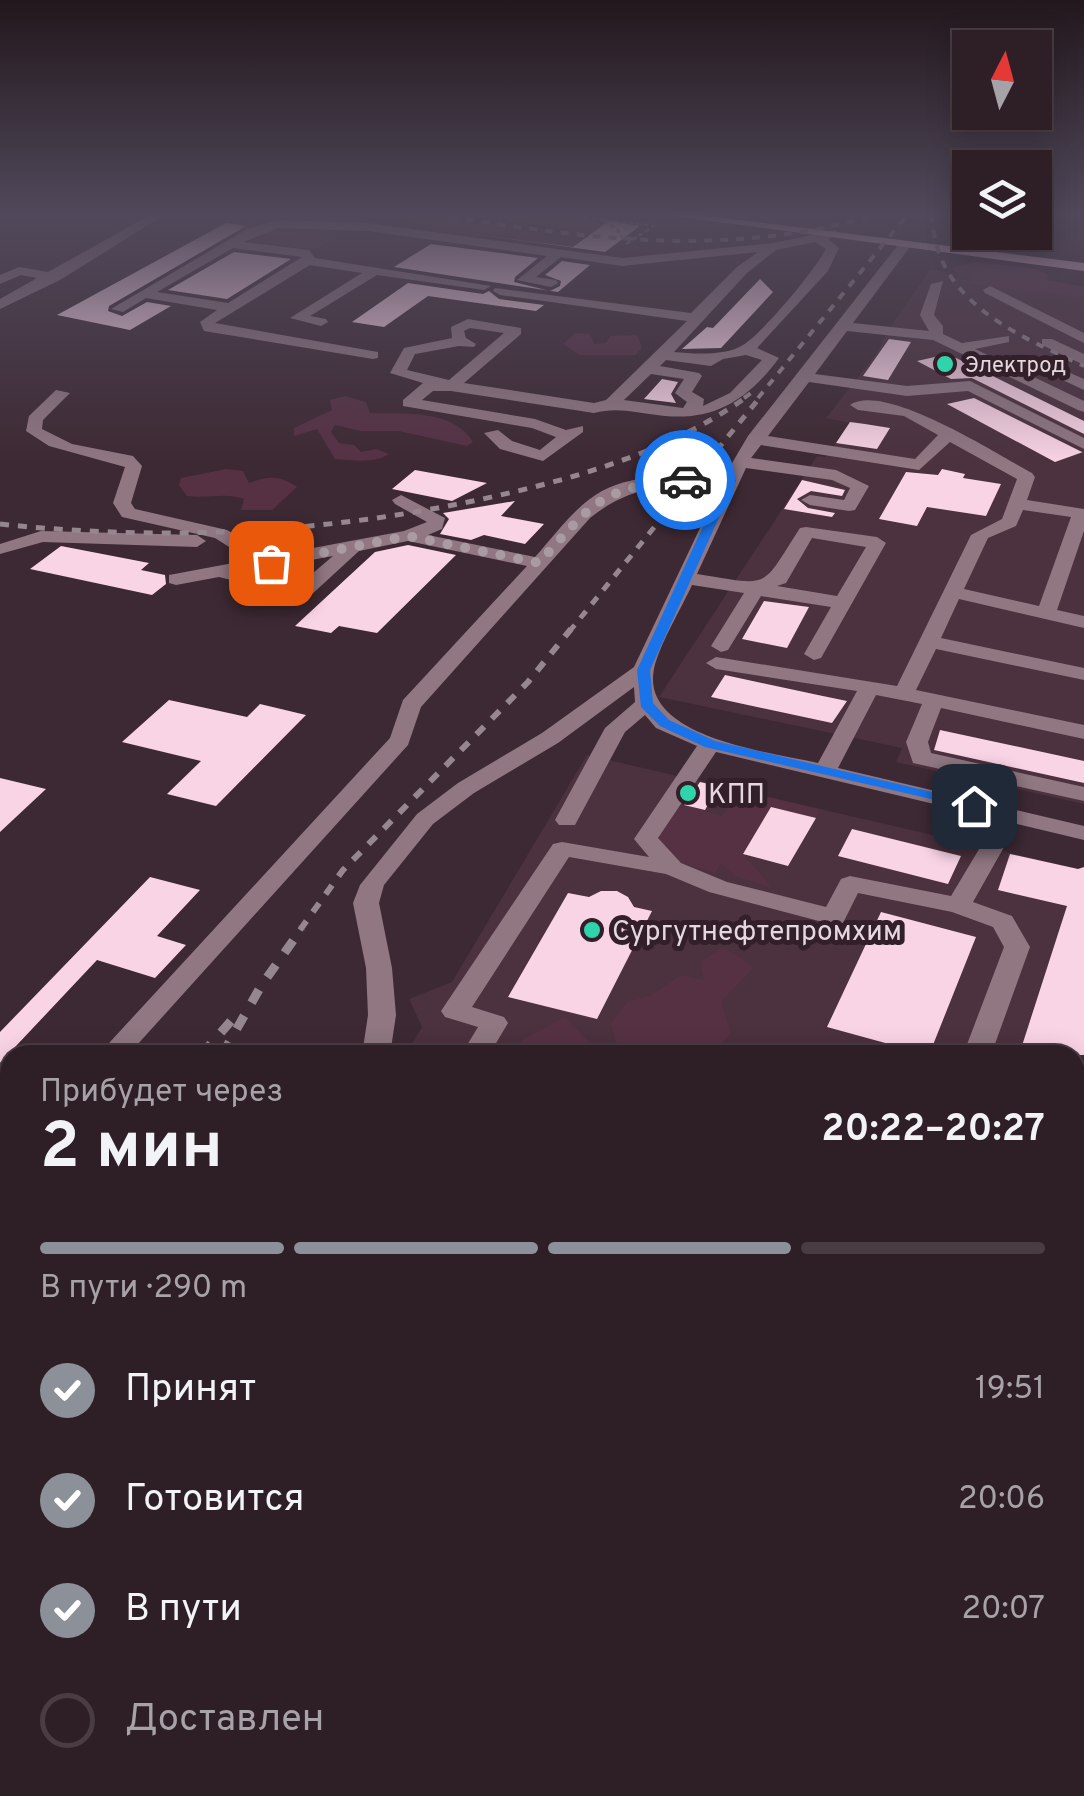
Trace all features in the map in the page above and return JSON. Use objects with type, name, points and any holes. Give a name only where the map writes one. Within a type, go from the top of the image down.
[{"type":"street","points":[[118,309],[137,298]]},
{"type":"street","points":[[168,298],[231,308]]},
{"type":"street","points":[[248,298],[207,322],[209,328],[373,355]]},
{"type":"street","points":[[321,322],[298,318],[330,298]]},
{"type":"street","points":[[549,298],[694,318]]},
{"type":"street","points":[[492,351],[460,341],[409,350],[398,372],[451,386],[594,408],[612,402],[649,369],[694,325],[694,318],[714,298]]},
{"type":"street","points":[[747,350],[795,298]]},
{"type":"street","points":[[864,298],[754,440],[735,471],[644,670],[646,704],[664,723],[710,744],[1084,832]]},
{"type":"street","points":[[933,298],[927,315],[949,342],[1084,407]]},
{"type":"street","points":[[1005,298],[1084,339]]},
{"type":"street","points":[[460,341],[456,330],[468,315],[516,331],[451,386],[429,386],[410,404],[534,424],[568,436]]},
{"type":"street","points":[[842,326],[949,342],[1004,339]]},
{"type":"street","points":[[918,354],[949,342]]},
{"type":"street","points":[[1047,342],[1084,360]]},
{"type":"street","points":[[612,402],[693,416],[717,408],[760,374],[772,358],[747,350],[718,355],[711,361],[664,354]]},
{"type":"street","points":[[1030,359],[1084,385]]},
{"type":"street","points":[[649,369],[694,376],[683,393],[698,402],[690,407]]},
{"type":"street","points":[[803,377],[907,391],[970,386],[1084,444]]},
{"type":"street","points":[[62,393],[35,419],[34,431],[44,440],[128,460],[134,466],[122,502],[128,514],[221,534],[244,548]]},
{"type":"street","points":[[858,405],[908,412],[1026,477],[1010,522],[980,535],[904,694]]},
{"type":"street","points":[[492,432],[506,445],[543,456],[595,415],[594,408]]},
{"type":"street","points":[[754,440],[920,465],[947,436]]},
{"type":"street","points":[[121,1045],[400,740],[412,705],[584,514],[609,494],[650,483],[735,471],[836,475],[860,486],[849,506],[810,500]]},
{"type":"street","points":[[176,579],[408,536],[436,526],[436,518],[401,500]]},
{"type":"street","points":[[1015,504],[1083,514],[1046,614]]},
{"type":"street","points":[[814,654],[877,543],[806,532],[779,579],[756,588],[718,655],[1084,732]]},
{"type":"street","points":[[4,549],[42,536],[199,541],[300,558]]},
{"type":"street","points":[[408,536],[539,563]]},
{"type":"street","points":[[212,573],[303,592],[354,546]]},
{"type":"street","points":[[685,578],[846,602]]},
{"type":"street","points":[[953,592],[1084,622]]},
{"type":"street","points":[[929,642],[1084,674]]},
{"type":"street","points":[[378,1045],[382,1015],[380,984],[366,902],[382,871],[425,820],[452,798],[550,738],[644,670]]},
{"type":"street","points":[[824,772],[870,687]]},
{"type":"street","points":[[934,700],[917,742],[921,758],[1084,794]]},
{"type":"street","points":[[567,820],[616,728],[646,704]]},
{"type":"street","points":[[672,868],[646,839],[710,744]]},
{"type":"street","points":[[958,905],[1011,815]]},
{"type":"street","points":[[480,1045],[494,1023],[456,1012],[562,849],[672,868],[718,886],[834,917],[850,884],[958,905],[1003,922],[1017,948],[981,1045]]},
{"type":"shaded area","points":[[911,298],[1084,298],[1084,804],[896,762],[902,748],[659,697],[817,456],[826,457],[850,423],[826,418],[877,353]]},
{"type":"shaded area","points":[[575,333],[590,334],[594,344],[606,343],[610,336],[637,335],[642,348],[635,355],[580,355],[563,344]]},
{"type":"shaded area","points":[[345,396],[366,402],[370,413],[441,419],[464,431],[473,442],[467,446],[399,431],[361,431],[335,425],[331,432],[339,443],[354,445],[361,452],[376,449],[389,454],[356,460],[335,459],[317,429],[294,436],[294,428],[332,410],[330,400]]},
{"type":"shaded area","points":[[226,469],[243,471],[249,483],[274,478],[297,487],[272,510],[241,510],[244,499],[187,496],[179,485],[181,478]]},
{"type":"shaded area","points":[[587,755],[1084,870],[1084,1045],[411,1045],[422,1027],[409,999],[452,982]]},
{"type":"shaded area","points":[[728,788],[819,809],[816,818],[771,807],[743,853],[772,888],[735,876],[721,863],[715,873],[672,860],[658,838],[676,809],[689,806],[721,816],[727,809]]},
{"type":"shaded area","points":[[723,947],[754,967],[721,1002],[731,1033],[720,1045],[617,1045],[611,1024],[628,1001],[650,996],[681,975],[704,980],[700,962]]},
{"type":"shaded area","points":[[565,1017],[592,1045],[522,1045],[522,1040]]},
{"type":"building","points":[[89,298],[123,298],[109,306],[108,311],[122,316],[147,302],[171,306],[130,330],[57,315]]},
{"type":"building","points":[[387,298],[425,298],[384,327],[352,322]]},
{"type":"building","points":[[441,298],[498,298],[544,305],[536,311]]},
{"type":"building","points":[[742,298],[768,298],[721,348],[682,349],[707,327],[713,328]]},
{"type":"building","points":[[889,339],[911,342],[888,380],[863,376]]},
{"type":"building","points":[[948,354],[1084,421],[1084,434],[972,378],[951,379],[917,361]]},
{"type":"building","points":[[662,379],[678,382],[671,394],[676,403],[644,399]]},
{"type":"building","points":[[974,398],[1083,452],[1055,462],[947,404]]},
{"type":"building","points":[[850,422],[890,428],[877,449],[836,443]]},
{"type":"building","points":[[942,469],[965,474],[963,478],[1001,484],[986,516],[927,507],[917,526],[879,519],[906,472],[938,475]]},
{"type":"building","points":[[415,470],[487,483],[452,501],[392,489]]},
{"type":"building","points":[[802,480],[845,490],[842,496],[811,491],[797,499],[808,508],[835,513],[832,517],[784,509]]},
{"type":"building","points":[[515,501],[501,516],[544,524],[525,544],[484,535],[471,540],[440,534],[449,519],[443,513]]},
{"type":"building","points":[[408,545],[456,555],[377,633],[339,626],[331,633],[295,626],[375,552]]},
{"type":"building","points":[[61,546],[149,563],[141,570],[165,575],[166,584],[152,595],[30,569]]},
{"type":"building","points":[[764,601],[809,607],[787,648],[742,639]]},
{"type":"building","points":[[725,675],[847,701],[832,723],[711,697]]},
{"type":"building","points":[[169,700],[247,717],[260,704],[306,715],[216,806],[167,794],[201,761],[122,742]]},
{"type":"building","points":[[940,730],[1084,761],[1084,783],[934,750]]},
{"type":"building","points":[[0,778],[46,789],[0,832]]},
{"type":"building","points":[[700,782],[718,786],[705,810],[684,805]]},
{"type":"building","points":[[771,807],[816,818],[788,866],[743,854]]},
{"type":"building","points":[[852,829],[961,856],[948,884],[838,856]]},
{"type":"building","points":[[1010,854],[1078,869],[1084,867],[1084,1045],[1022,1045],[1067,906],[998,890]]},
{"type":"building","points":[[150,877],[200,890],[157,936],[186,945],[155,978],[97,960],[17,1045],[0,1045],[0,1032]]},
{"type":"building","points":[[601,891],[617,891],[628,897],[634,907],[652,911],[597,1019],[508,997],[568,893],[589,897]]},
{"type":"building","points":[[881,912],[976,937],[933,1045],[893,1045],[827,1027]]},
{"type":"railway","points":[[758,398],[840,298]]},
{"type":"railway","points":[[969,298],[1006,327],[1084,366]]},
{"type":"railway","points":[[744,398],[754,391]]},
{"type":"railway","points":[[0,524],[125,532],[249,531],[434,509],[595,470],[659,446],[748,396]]},
{"type":"railway","points":[[569,632],[761,396]]},
{"type":"railway","points":[[300,930],[343,870],[528,682],[571,629]]},
{"type":"railway","points":[[228,1045],[261,986],[302,928]]},
{"type":"railway","points":[[210,1045],[231,1021]]},
{"type":"way so far","points":[[271,563],[408,536],[539,563],[584,514],[609,494],[650,483],[685,480]]},
{"type":"place","name":"Электрод","points":[[945,364]]},
{"type":"place","name":"КПП","points":[[688,793]]},
{"type":"place","name":"Сургутнефтепромхим","points":[[592,930]]},
{"type":"route","points":[[685,480],[730,480],[644,670],[646,704],[664,723],[710,744],[974,806]]}]
